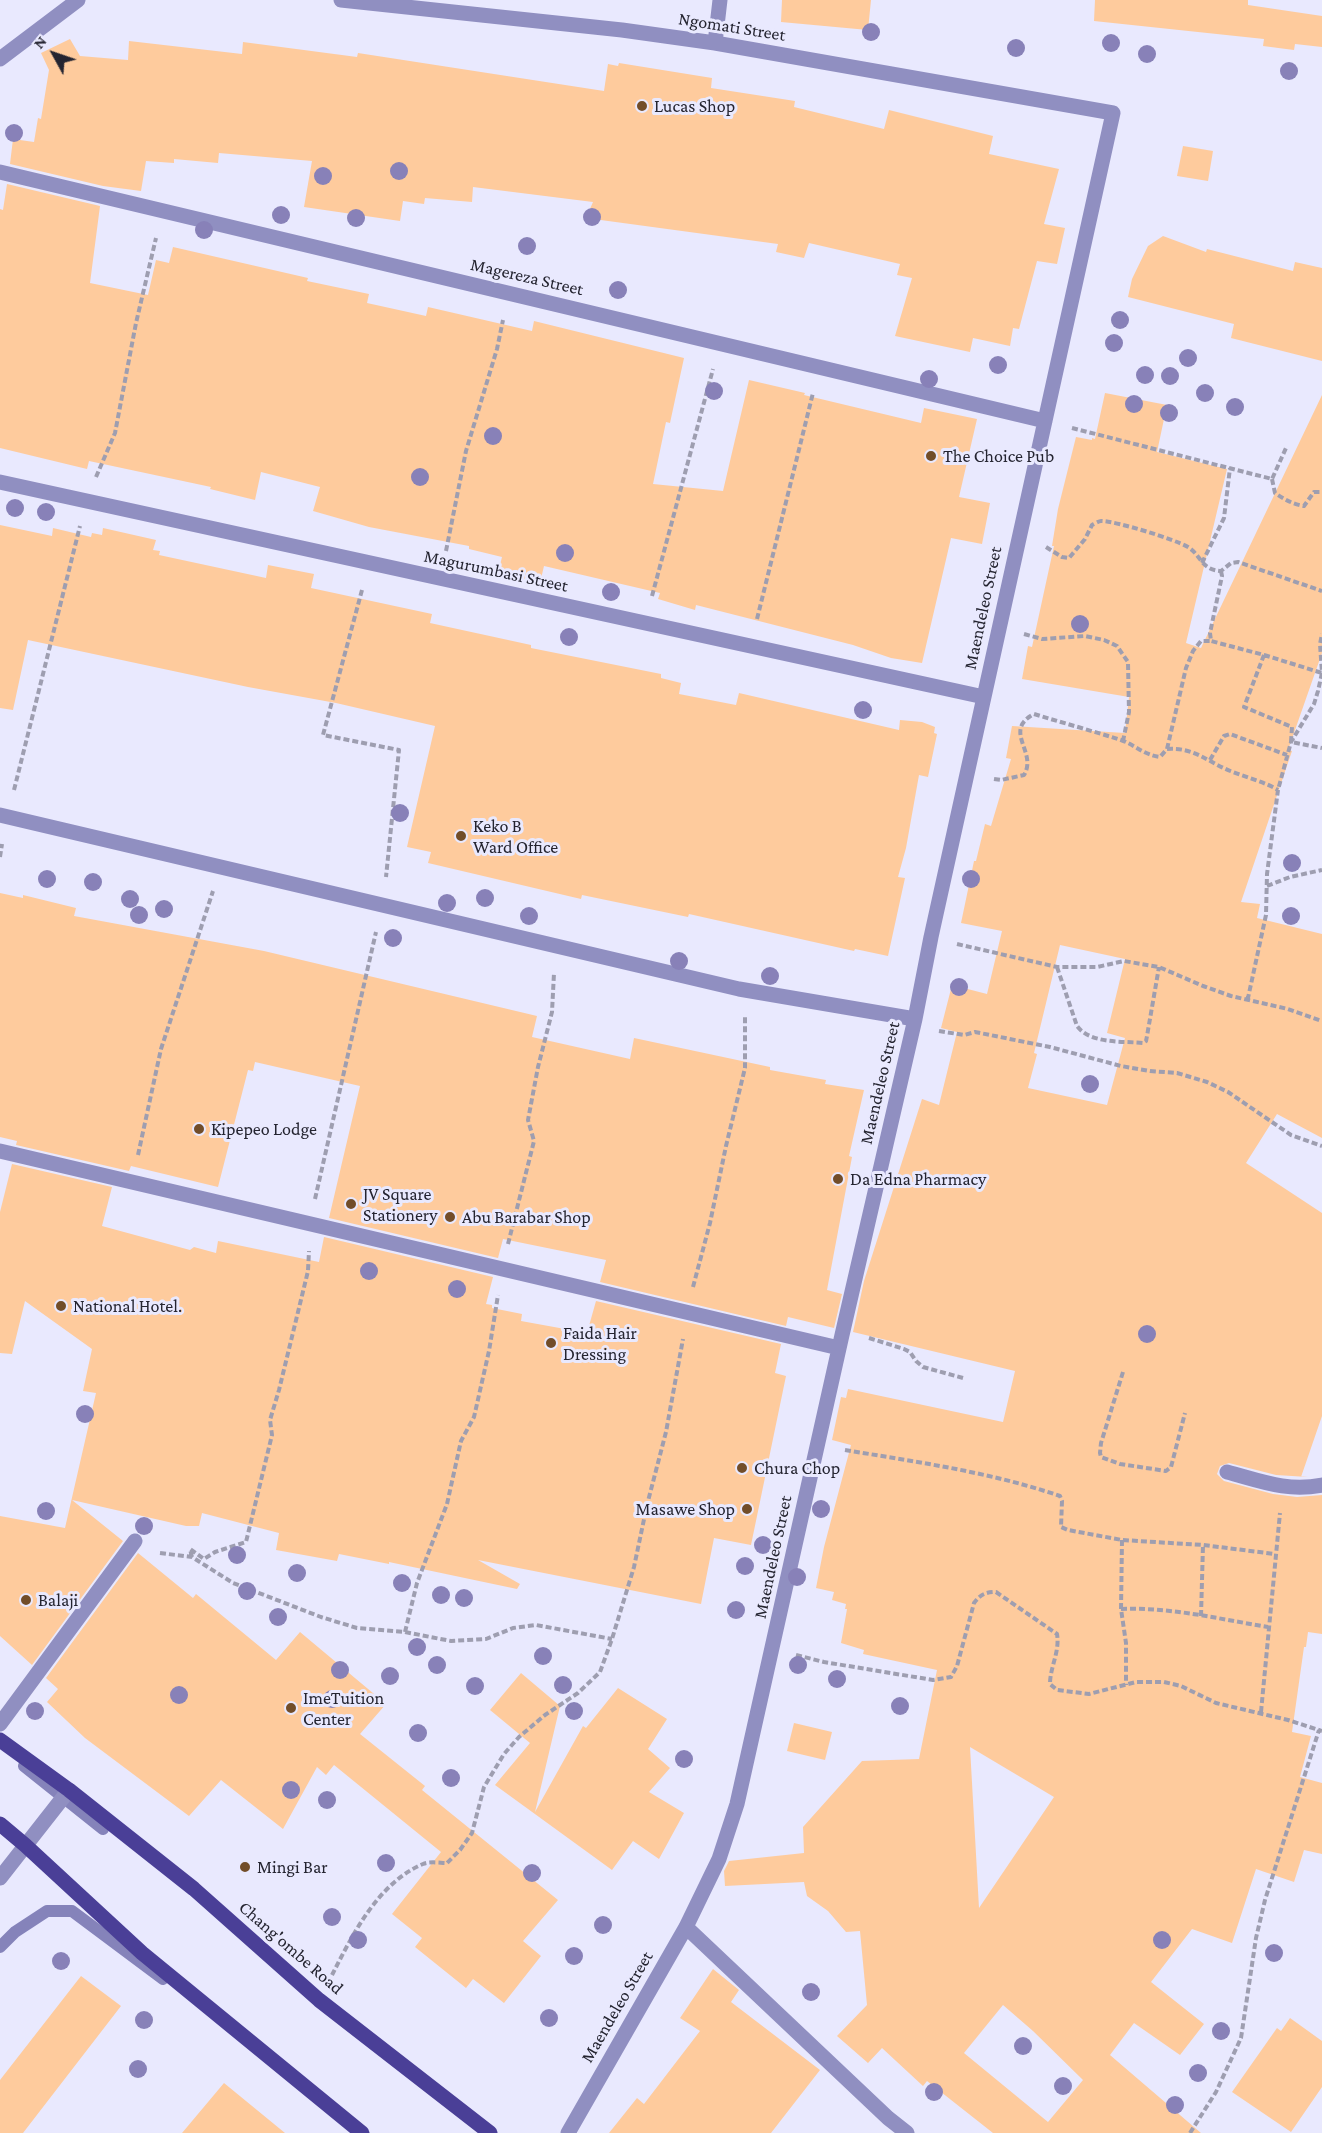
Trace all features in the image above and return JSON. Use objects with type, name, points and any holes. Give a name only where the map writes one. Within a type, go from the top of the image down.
[{"type":"main road","name":"Chang'ombe Road","points":[[0,1740],[69,1790],[194,1889],[319,2000],[490,2133]]},
{"type":"main road","points":[[0,1824],[142,1953],[362,2133]]},
{"type":"street","points":[[0,59],[78,0]]},
{"type":"street","name":"Ngomati Street","points":[[341,0],[622,30],[715,43],[1113,113]]},
{"type":"street","points":[[715,43],[720,0]]},
{"type":"street","name":"Maendeleo Street","points":[[568,2133],[686,1927],[719,1859],[737,1804],[840,1341],[915,1019],[966,775],[1113,113]]},
{"type":"street","name":"Magereza Street","points":[[0,172],[1045,421]]},
{"type":"street","name":"Magurumbasi Street","points":[[0,482],[984,697]]},
{"type":"street","points":[[4,815],[740,989],[915,1019]]},
{"type":"street","points":[[0,1151],[687,1312],[840,1341]]},
{"type":"street","points":[[1227,1472],[1284,1488],[1305,1489],[1322,1485]]},
{"type":"street","points":[[0,1724],[135,1541]]},
{"type":"street","points":[[0,1878],[69,1790]]},
{"type":"street","points":[[686,1927],[888,2118],[907,2133]]},
{"type":"path","points":[[4,815],[86,501],[115,433],[136,323],[163,210]]},
{"type":"path","points":[[440,578],[466,451],[497,349],[508,293]]},
{"type":"path","points":[[644,623],[720,343]]},
{"type":"path","points":[[750,646],[819,367]]},
{"type":"path","points":[[1045,421],[1272,479]]},
{"type":"path","points":[[1286,448],[1272,479],[1275,493],[1287,502],[1304,506],[1314,492],[1322,492]]},
{"type":"path","points":[[1202,563],[1224,518],[1230,468]]},
{"type":"path","points":[[1020,530],[1062,557],[1069,558],[1085,539],[1092,525],[1100,521],[1144,530],[1173,540],[1190,548],[1202,563],[1213,571],[1221,571],[1231,563],[1238,562],[1322,591]]},
{"type":"path","points":[[192,1557],[190,1549],[204,1559],[215,1552],[246,1542],[272,1435],[270,1420],[308,1271],[309,1224],[382,905],[399,750],[323,735],[369,563]]},
{"type":"path","points":[[1211,642],[1210,633],[1222,576],[1221,571]]},
{"type":"path","points":[[999,628],[1042,639],[1085,636],[1104,640],[1117,646],[1128,662],[1129,712],[1123,741]]},
{"type":"path","points":[[1291,741],[1314,704],[1322,673],[1320,644],[1322,634]]},
{"type":"path","points":[[966,775],[1001,780],[1024,775],[1028,769],[1028,759],[1020,736],[1021,728],[1027,718],[1034,714],[1123,741],[1139,751],[1160,757],[1167,749],[1190,658],[1201,641],[1264,655],[1322,673]]},
{"type":"path","points":[[1246,998],[1248,998],[1263,935],[1278,790],[1291,741],[1292,727],[1243,706],[1264,655]]},
{"type":"path","points":[[1210,760],[1224,736],[1230,734],[1287,755]]},
{"type":"path","points":[[1291,741],[1322,748]]},
{"type":"path","points":[[1167,749],[1186,750],[1204,756],[1230,771],[1278,790]]},
{"type":"path","points":[[1267,886],[1290,877],[1322,870]]},
{"type":"path","points":[[132,1182],[161,1049],[214,888]]},
{"type":"path","points":[[931,937],[1058,967],[1097,967],[1124,961],[1159,967],[1231,996],[1288,1009],[1322,1021]]},
{"type":"path","points":[[405,1632],[417,1583],[447,1504],[461,1441],[474,1417],[489,1350],[502,1269],[534,1142],[528,1120],[552,1012],[555,980],[553,945]]},
{"type":"path","points":[[1058,967],[1077,1026],[1083,1034],[1092,1038],[1143,1043],[1146,1041],[1159,967]]},
{"type":"path","points":[[319,2000],[355,1931],[378,1901],[390,1887],[425,1863],[447,1863],[460,1850],[472,1833],[484,1787],[504,1754],[545,1714],[579,1693],[600,1672],[634,1567],[647,1504],[666,1432],[687,1312],[746,1068],[744,1008],[740,989]]},
{"type":"path","points":[[915,1019],[929,1029],[964,1035],[975,1032],[1050,1047],[1120,1065],[1177,1073],[1207,1082],[1228,1092],[1291,1135],[1322,1146]]},
{"type":"path","points":[[840,1341],[860,1336],[904,1348],[923,1367],[963,1378]]},
{"type":"path","points":[[1123,1372],[1101,1443],[1101,1457],[1120,1464],[1166,1471],[1171,1467],[1185,1413]]},
{"type":"path","points":[[817,1445],[1003,1478],[1047,1490],[1060,1496],[1062,1501],[1062,1528],[1122,1540],[1203,1545],[1275,1554]]},
{"type":"path","points":[[1261,1712],[1275,1554],[1284,1488]]},
{"type":"path","points":[[1122,1540],[1121,1609],[1126,1643],[1126,1685]]},
{"type":"path","points":[[135,1541],[158,1553],[192,1557],[233,1582],[321,1617],[357,1628],[405,1632],[451,1641],[486,1639],[513,1628],[536,1624],[612,1638]]},
{"type":"path","points":[[1201,1616],[1204,1576],[1203,1545]]},
{"type":"path","points":[[772,1648],[835,1664],[933,1680],[951,1677],[957,1666],[974,1603],[979,1596],[988,1592],[996,1592],[1057,1634],[1058,1647],[1050,1675],[1052,1688],[1089,1694],[1146,1681],[1164,1682],[1181,1686],[1216,1703],[1261,1712],[1321,1731],[1265,1900],[1241,2038],[1216,2092],[1190,2133]]},
{"type":"path","points":[[1121,1609],[1156,1609],[1268,1627]]},
{"type":"building","points":[[782,0],[871,0],[868,30],[781,22]]},
{"type":"building","points":[[1095,0],[1248,0],[1248,5],[1322,16],[1322,47],[1295,44],[1294,50],[1263,46],[1264,39],[1094,21]]},
{"type":"building","points":[[70,39],[80,56],[128,60],[129,41],[242,54],[243,42],[357,57],[358,53],[604,91],[608,64],[618,66],[619,63],[712,78],[711,88],[795,101],[794,107],[884,129],[889,110],[993,136],[989,154],[1059,169],[1044,224],[1065,228],[1057,264],[1037,261],[1019,329],[1013,328],[1010,346],[973,338],[970,352],[895,336],[912,278],[897,275],[900,264],[809,243],[804,258],[776,252],[778,244],[586,218],[593,202],[473,187],[472,202],[425,198],[424,204],[403,201],[400,221],[304,207],[312,161],[219,153],[218,163],[174,159],[174,163],[146,161],[141,191],[103,186],[10,164],[13,139],[34,142],[38,118],[41,119],[49,70],[41,53]]},
{"type":"building","points":[[1183,146],[1213,151],[1208,181],[1177,176]]},
{"type":"building","points":[[7,184],[100,206],[90,283],[148,295],[156,260],[169,263],[173,247],[308,278],[307,281],[369,294],[367,303],[426,316],[428,307],[532,331],[534,321],[684,358],[670,423],[666,422],[653,484],[723,491],[749,380],[921,423],[924,408],[977,419],[959,497],[990,503],[982,544],[951,538],[922,663],[891,658],[853,645],[696,605],[695,610],[658,599],[660,593],[544,566],[540,583],[498,573],[502,557],[469,549],[469,546],[369,527],[313,511],[320,487],[261,472],[255,500],[210,489],[211,487],[89,461],[87,469],[0,448],[0,209],[3,210]]},
{"type":"building","points":[[1163,236],[1206,252],[1207,249],[1293,271],[1295,262],[1322,268],[1322,361],[1231,338],[1234,324],[1128,297],[1132,279],[1148,246]]},
{"type":"building","points":[[1105,393],[1167,405],[1157,452],[1227,469],[1186,643],[1201,648],[1322,395],[1322,653],[1288,750],[1292,751],[1241,902],[1260,904],[1257,918],[1322,934],[1322,1138],[1277,1114],[1246,1163],[1322,1213],[1322,1416],[1301,1477],[1276,1475],[1229,1463],[1220,1466],[1217,1474],[1224,1481],[1273,1494],[1297,1497],[1322,1495],[1322,1634],[1308,1632],[1292,1732],[1311,1736],[1300,1777],[1322,1783],[1322,1854],[1304,1850],[1294,1882],[1256,1869],[1232,1943],[1192,1929],[1151,1982],[1204,2024],[1180,2055],[1134,2023],[1110,2055],[1201,2133],[993,2133],[927,2081],[923,2086],[882,2048],[868,2063],[837,2036],[867,2005],[860,1931],[846,1932],[828,1911],[807,1896],[804,1882],[725,1886],[724,1871],[729,1861],[804,1853],[803,1827],[862,1761],[919,1759],[937,1670],[863,1654],[864,1650],[841,1643],[846,1604],[832,1600],[834,1592],[816,1588],[824,1547],[851,1445],[832,1440],[841,1397],[846,1398],[848,1389],[1003,1422],[1015,1371],[853,1332],[864,1281],[922,1099],[939,1105],[957,1032],[941,1028],[952,985],[987,994],[1002,931],[961,923],[974,861],[976,861],[985,824],[991,826],[1011,759],[1006,758],[1012,726],[1125,733],[1129,697],[1022,679],[1028,646],[1032,647],[1054,546],[1052,546],[1058,509],[1076,437],[1095,439]],"holes":[[[1060,945],[1125,959],[1107,1033],[1125,1038],[1107,1105],[1028,1088]],[[970,1747],[1054,1797],[979,1908]],[[1003,2005],[1083,2080],[1048,2122],[964,2053]]]},
{"type":"building","points":[[0,525],[52,536],[53,528],[91,537],[92,533],[102,535],[103,528],[156,540],[153,550],[160,551],[159,555],[266,578],[268,565],[314,574],[311,588],[432,614],[430,623],[531,645],[531,648],[661,674],[661,678],[681,683],[679,694],[736,705],[739,693],[899,730],[900,720],[922,722],[935,727],[934,733],[937,734],[928,777],[919,775],[906,848],[898,877],[905,878],[888,956],[855,949],[854,951],[689,914],[688,917],[582,895],[581,899],[428,863],[431,852],[407,847],[435,726],[336,703],[248,687],[28,640],[13,710],[0,708]]},
{"type":"building","points":[[0,893],[23,898],[23,895],[76,908],[74,916],[264,951],[537,1016],[532,1037],[630,1059],[634,1038],[770,1067],[770,1070],[826,1080],[825,1084],[864,1090],[849,1156],[852,1157],[827,1290],[842,1294],[834,1328],[788,1317],[786,1326],[600,1282],[606,1260],[503,1239],[498,1258],[329,1218],[360,1086],[255,1062],[253,1071],[248,1070],[218,1187],[131,1166],[129,1171],[16,1145],[17,1141],[0,1137]]},
{"type":"building","points":[[12,1164],[112,1187],[102,1226],[190,1250],[194,1247],[216,1253],[218,1241],[319,1262],[324,1237],[493,1277],[486,1304],[492,1305],[492,1308],[522,1314],[521,1321],[587,1333],[596,1301],[781,1344],[775,1373],[786,1376],[751,1545],[714,1538],[701,1604],[478,1560],[520,1584],[517,1589],[339,1554],[337,1561],[276,1550],[279,1533],[202,1513],[199,1526],[186,1526],[72,1500],[123,1541],[32,1665],[0,1636],[0,1516],[65,1528],[96,1393],[83,1391],[92,1349],[25,1301],[12,1354],[0,1353],[0,1212]]},
{"type":"building","points":[[138,1553],[193,1598],[196,1594],[276,1660],[300,1632],[386,1704],[360,1734],[425,1786],[422,1790],[558,1900],[523,1941],[541,1956],[504,2003],[473,1979],[466,1988],[415,1947],[422,1938],[392,1914],[441,1852],[334,1765],[326,1775],[317,1767],[283,1829],[221,1780],[189,1816],[85,1738],[47,1702],[58,1689],[46,1678]]},
{"type":"building","points":[[521,1673],[560,1706],[535,1812],[583,1726],[586,1728],[618,1688],[667,1719],[648,1749],[670,1768],[649,1792],[684,1813],[659,1859],[633,1841],[612,1870],[495,1785],[530,1743],[490,1710]]},
{"type":"building","points":[[794,1723],[832,1732],[825,1760],[787,1751]]},
{"type":"building","points":[[713,1969],[739,1990],[731,2002],[820,2070],[771,2133],[609,2133],[637,2098],[644,2104],[700,2031],[680,2018]]},
{"type":"building","points":[[81,1976],[121,2006],[23,2133],[0,2133],[0,2080]]},
{"type":"building","points":[[1290,2018],[1322,2041],[1322,2087],[1291,2132],[1232,2092],[1277,2028],[1281,2031]]},
{"type":"building","points":[[224,2083],[285,2133],[182,2133]]},
{"type":"waterway","points":[[24,1766],[103,1829]]},
{"type":"waterway","points":[[0,1947],[15,1932],[47,1911],[72,1911],[163,1979]]},
{"type":"place","name":"Lucas Shop","points":[[642,106]]},
{"type":"place","name":"The Choice Pub","points":[[931,456]]},
{"type":"place","name":"Keko B Ward Office","points":[[461,836]]},
{"type":"place","name":"Kipepeo Lodge","points":[[199,1129]]},
{"type":"place","name":"Da Edna Pharmacy","points":[[838,1179]]},
{"type":"place","name":"JV Square Stationery","points":[[351,1204]]},
{"type":"place","name":"Abu Barabar Shop","points":[[450,1217]]},
{"type":"place","name":"National Hotel.","points":[[61,1306]]},
{"type":"place","name":"Faida Hair Dressing","points":[[551,1343]]},
{"type":"place","name":"Chura Chop","points":[[742,1468]]},
{"type":"place","name":"Masawe Shop","points":[[747,1509]]},
{"type":"place","name":"Balaji","points":[[26,1600]]},
{"type":"place","name":"ImeTuition Center","points":[[291,1708]]},
{"type":"place","name":"Mingi Bar","points":[[245,1867]]}]
